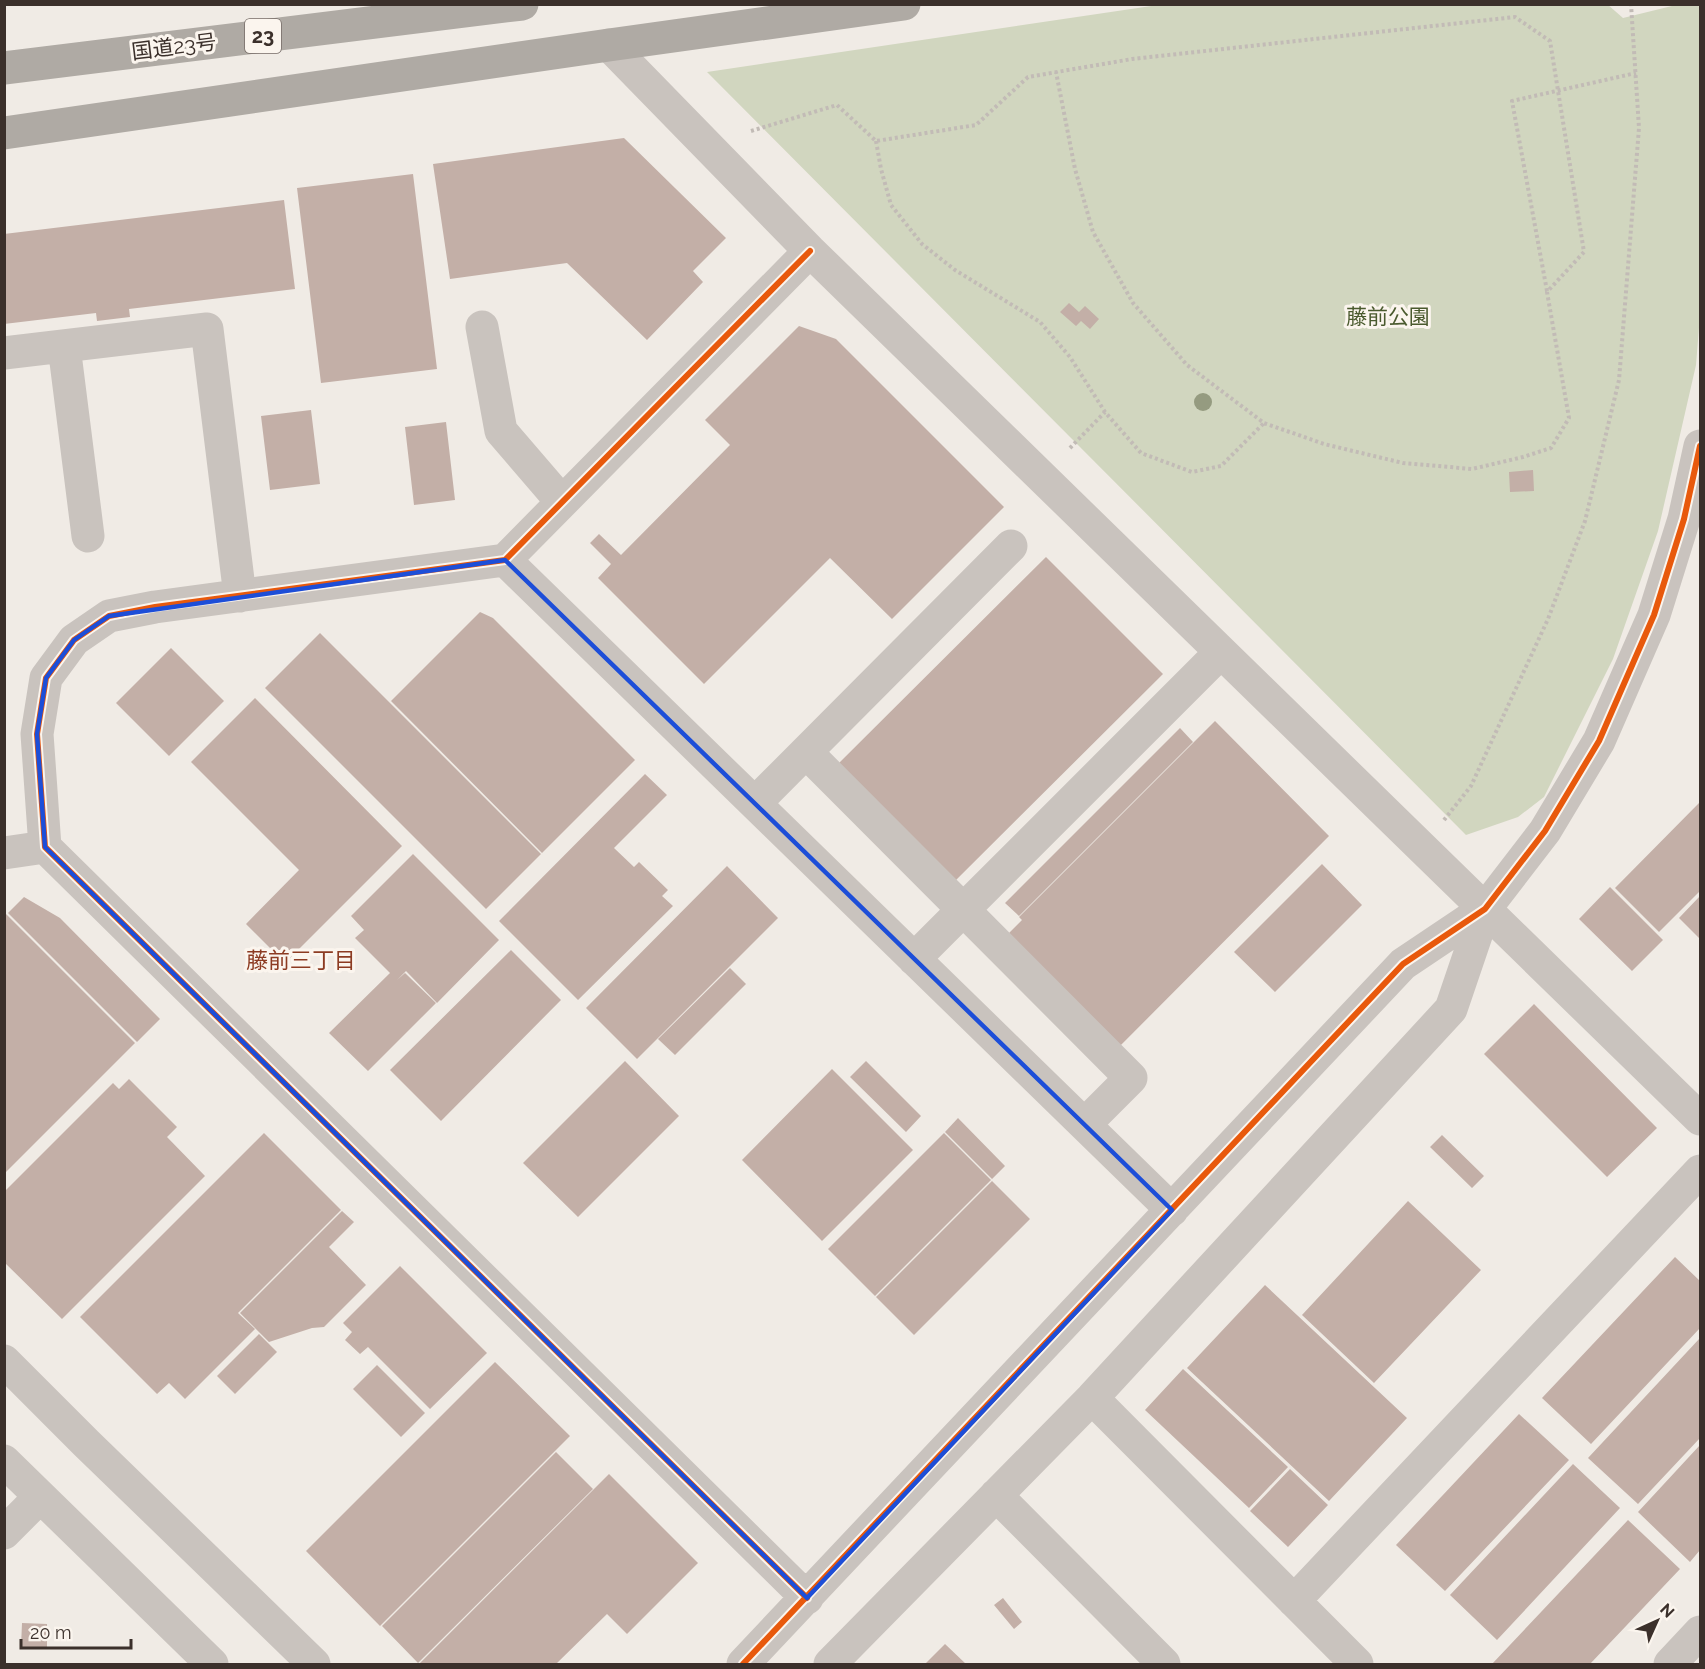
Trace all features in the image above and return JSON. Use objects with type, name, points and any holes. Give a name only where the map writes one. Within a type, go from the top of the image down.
[{"type":"highway","name":"国道23号","points":[[4,68],[522,4]]},
{"type":"highway","points":[[4,133],[904,4]]},
{"type":"street","points":[[609,45],[810,251],[1701,1119]]},
{"type":"street","points":[[807,1598],[45,847],[37,734],[46,678],[74,640],[109,616],[155,607],[505,560],[810,251]]},
{"type":"street","points":[[482,327],[501,431],[562,502]]},
{"type":"street","points":[[4,352],[207,328],[240,596]]},
{"type":"street","points":[[64,345],[88,536]]},
{"type":"street","points":[[743,1665],[1403,964],[1485,909],[1545,831],[1599,741],[1654,615],[1684,519],[1701,446]]},
{"type":"street","points":[[754,803],[1011,546]]},
{"type":"street","points":[[505,560],[1172,1210]]},
{"type":"street","points":[[914,959],[1221,652]]},
{"type":"street","points":[[806,752],[1131,1078],[1085,1124]]},
{"type":"street","points":[[4,853],[45,847]]},
{"type":"street","points":[[830,1665],[1092,1398],[1451,1009],[1485,909]]},
{"type":"street","points":[[1294,1601],[1701,1171]]},
{"type":"street","points":[[4,1360],[314,1665]]},
{"type":"street","points":[[1092,1398],[1357,1665]]},
{"type":"street","points":[[4,1461],[212,1665]]},
{"type":"street","points":[[996,1495],[1164,1665]]},
{"type":"street","points":[[4,1533],[40,1497]]},
{"type":"street","points":[[1670,1665],[1701,1632]]},
{"type":"path","points":[[1444,821],[1471,786],[1548,619],[1585,520],[1619,380],[1639,128],[1631,4]]},
{"type":"path","points":[[876,141],[976,124],[1028,77],[1132,59],[1515,17],[1550,41],[1584,252],[1547,291]]},
{"type":"path","points":[[1056,72],[1075,169],[1093,232],[1133,303],[1187,365],[1264,423],[1324,444],[1403,463],[1472,469],[1551,448],[1569,418],[1512,101],[1635,72]]},
{"type":"path","points":[[751,131],[837,105],[876,141],[891,205],[922,244],[955,270],[1040,322],[1070,357],[1105,412],[1141,453],[1192,472],[1221,466],[1264,423]]},
{"type":"path","points":[[1070,448],[1105,412]]},
{"type":"highlighted area","points":[[505,560],[1172,1210],[807,1598],[45,847],[37,734],[46,678],[74,640],[109,616]]},
{"type":"green space","name":"藤前公園","points":[[1607,4],[1623,18],[1676,5],[1700,5],[1700,315],[1696,365],[1658,531],[1613,659],[1544,797],[1518,817],[1466,835],[707,72],[1158,5]]},
{"type":"building","points":[[624,138],[726,238],[693,271],[703,282],[647,340],[567,263],[450,279],[433,164]]},
{"type":"building","points":[[413,174],[437,369],[321,383],[297,188]]},
{"type":"building","points":[[284,200],[295,289],[129,309],[130,317],[97,321],[96,313],[4,324],[4,234]]},
{"type":"building","points":[[1069,303],[1079,312],[1085,306],[1099,319],[1090,329],[1081,321],[1076,326],[1060,312]]},
{"type":"building","points":[[799,326],[836,339],[1004,507],[892,619],[830,558],[704,684],[598,578],[611,564],[590,543],[599,534],[621,555],[730,445],[705,420]]},
{"type":"building","points":[[311,410],[320,484],[270,490],[261,416]]},
{"type":"building","points":[[446,422],[455,500],[414,505],[405,427]]},
{"type":"building","points":[[1533,470],[1534,491],[1510,492],[1509,472]]},
{"type":"building","points":[[1046,557],[1163,674],[954,882],[837,765]]},
{"type":"building","points":[[480,612],[493,618],[635,760],[542,853],[391,701]]},
{"type":"building","points":[[320,633],[541,854],[486,909],[265,688]]},
{"type":"building","points":[[171,648],[224,701],[169,756],[116,703]]},
{"type":"building","points":[[255,698],[402,846],[285,963],[246,924],[299,870],[191,762]]},
{"type":"building","points":[[1215,721],[1329,836],[1115,1051],[1003,939],[1022,920],[1019,917]]},
{"type":"building","points":[[1180,728],[1193,742],[1019,916],[1005,903]]},
{"type":"building","points":[[645,774],[667,795],[614,848],[634,867],[639,862],[668,890],[662,896],[673,906],[578,1000],[499,921]]},
{"type":"building","points":[[1700,802],[1700,891],[1659,932],[1615,888]]},
{"type":"building","points":[[413,854],[499,940],[437,1003],[406,971],[397,980],[405,973],[436,1003],[368,1071],[329,1033],[390,973],[355,938],[364,930],[351,916]]},
{"type":"building","points":[[1322,864],[1362,905],[1275,992],[1234,952]]},
{"type":"building","points":[[727,866],[778,918],[637,1059],[586,1008]]},
{"type":"building","points":[[1610,887],[1663,940],[1632,971],[1579,919]]},
{"type":"building","points":[[1700,896],[1700,939],[1679,918]]},
{"type":"building","points":[[24,897],[60,918],[160,1019],[137,1042],[8,913]]},
{"type":"building","points":[[6,914],[135,1043],[4,1174],[4,916]]},
{"type":"building","points":[[511,950],[561,1000],[441,1121],[390,1070]]},
{"type":"building","points":[[730,968],[746,984],[675,1055],[658,1039]]},
{"type":"building","points":[[1534,1004],[1657,1128],[1607,1177],[1484,1054]]},
{"type":"building","points":[[625,1061],[679,1116],[578,1217],[523,1163]]},
{"type":"building","points":[[866,1061],[921,1116],[906,1132],[850,1077]]},
{"type":"building","points":[[832,1069],[913,1150],[822,1241],[742,1160]]},
{"type":"building","points":[[129,1079],[177,1127],[167,1137],[205,1176],[62,1319],[4,1262],[4,1192],[113,1083],[119,1089]]},
{"type":"building","points":[[958,1118],[1005,1166],[992,1179],[945,1132]]},
{"type":"building","points":[[264,1133],[341,1210],[238,1313],[255,1329],[185,1399],[169,1383],[157,1394],[80,1317]]},
{"type":"building","points":[[944,1133],[991,1180],[875,1296],[828,1249]]},
{"type":"building","points":[[1442,1135],[1484,1176],[1472,1188],[1430,1147]]},
{"type":"building","points":[[992,1181],[1030,1219],[914,1335],[876,1297]]},
{"type":"building","points":[[1408,1201],[1481,1270],[1374,1383],[1302,1315]]},
{"type":"building","points":[[342,1211],[354,1222],[329,1247],[366,1285],[324,1327],[312,1328],[269,1342],[240,1313]]},
{"type":"building","points":[[1675,1257],[1700,1281],[1700,1328],[1591,1444],[1542,1398]]},
{"type":"building","points":[[400,1266],[487,1353],[430,1409],[368,1347],[360,1354],[345,1340],[352,1332],[343,1323]]},
{"type":"building","points":[[1265,1285],[1407,1418],[1329,1501],[1187,1368]]},
{"type":"building","points":[[259,1334],[277,1352],[235,1394],[217,1376]]},
{"type":"building","points":[[1700,1338],[1700,1438],[1638,1504],[1588,1458]]},
{"type":"building","points":[[495,1362],[570,1436],[380,1626],[306,1551]]},
{"type":"building","points":[[377,1365],[425,1413],[401,1437],[353,1389]]},
{"type":"building","points":[[1183,1369],[1288,1467],[1249,1508],[1145,1410]]},
{"type":"building","points":[[1519,1414],[1569,1460],[1445,1591],[1396,1545]]},
{"type":"building","points":[[1700,1445],[1700,1550],[1690,1562],[1638,1512]]},
{"type":"building","points":[[556,1452],[593,1489],[418,1663],[382,1626]]},
{"type":"building","points":[[1573,1464],[1620,1508],[1497,1640],[1450,1595]]},
{"type":"building","points":[[1290,1469],[1328,1505],[1288,1547],[1250,1511]]},
{"type":"building","points":[[609,1474],[698,1563],[627,1634],[607,1614],[556,1664],[419,1664]]},
{"type":"building","points":[[1628,1520],[1680,1569],[1590,1664],[1492,1664]]},
{"type":"building","points":[[1003,1598],[1022,1622],[1014,1629],[994,1605]]},
{"type":"building","points":[[22,1623],[47,1624],[47,1647],[21,1647]]},
{"type":"building","points":[[945,1644],[966,1664],[925,1664]]},
{"type":"cycle path","points":[[807,1598],[45,847],[37,734],[46,678],[74,640],[109,616],[155,607],[505,560],[810,251]]},
{"type":"cycle path","points":[[743,1664],[1403,964],[1485,909],[1545,831],[1599,741],[1654,615],[1684,519],[1700,446]]},
{"type":"district","name":"藤前三丁目","points":[[301,960]]}]
